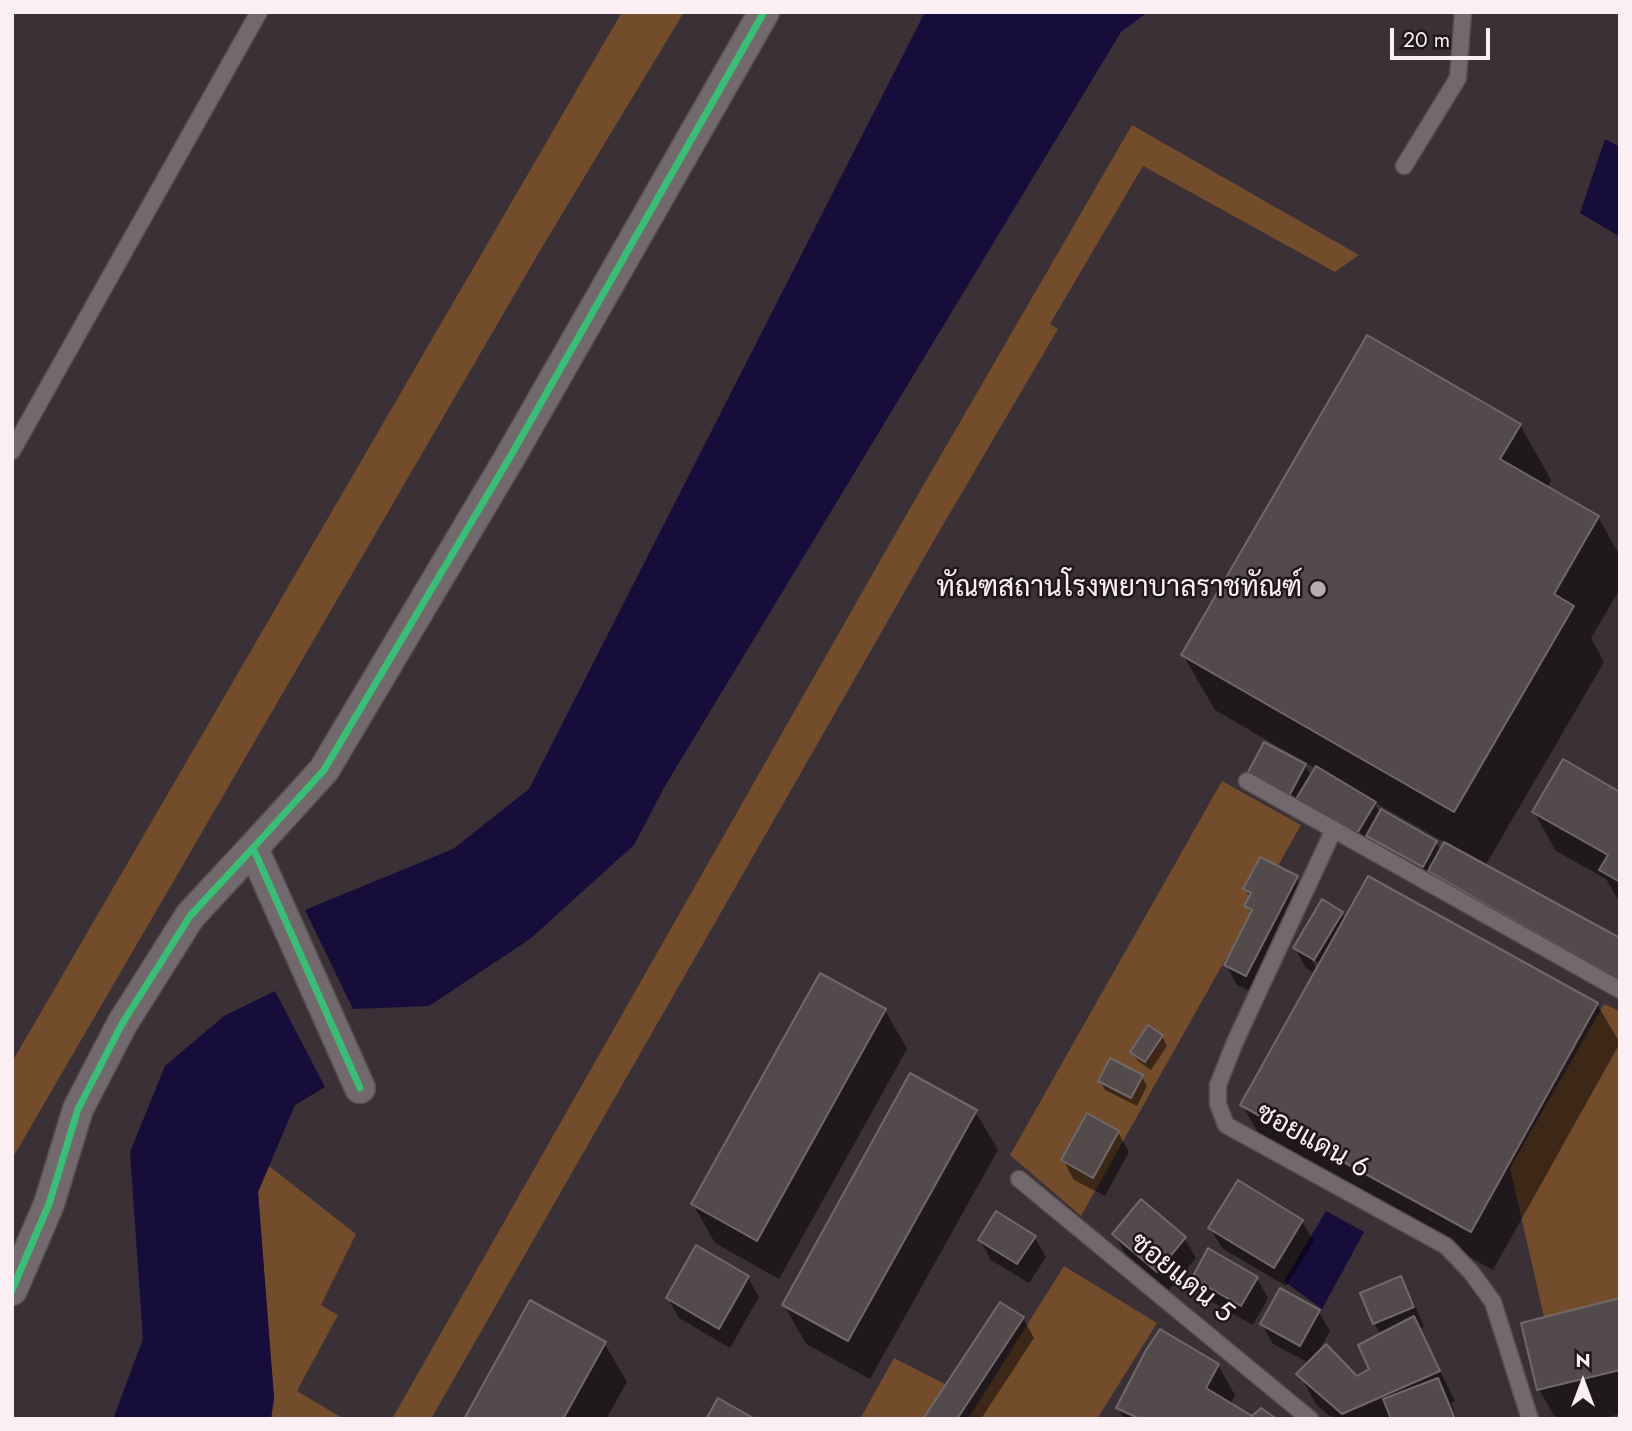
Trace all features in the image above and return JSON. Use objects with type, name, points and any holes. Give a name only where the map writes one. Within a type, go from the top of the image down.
[{"type":"street","points":[[12,1290],[49,1204],[78,1109],[122,1024],[190,916],[324,770],[510,457],[764,12]]},
{"type":"street","points":[[253,848],[360,1088]]},
{"type":"lane","points":[[12,451],[259,12]]},
{"type":"lane","points":[[1404,166],[1458,78],[1463,12]]},
{"type":"lane","points":[[1247,781],[1620,990]]},
{"type":"lane","name":"ซอยแดน 6","points":[[1334,830],[1235,1042],[1218,1085],[1218,1104],[1226,1125],[1446,1246],[1471,1272],[1493,1302],[1530,1419]]},
{"type":"lane","name":"ซอยแดน 5","points":[[1019,1179],[1310,1419]]},
{"type":"shaded area","points":[[622,12],[684,12],[541,249],[12,1159],[12,1062]]},
{"type":"shaded area","points":[[925,12],[1148,12],[1121,32],[665,786],[634,845],[530,939],[429,1006],[353,1009],[305,910],[453,849],[529,789]]},
{"type":"shaded area","points":[[1132,125],[1359,255],[1335,272],[1143,166],[1050,324],[1058,329],[933,542],[431,1419],[392,1419],[901,524]]},
{"type":"shaded area","points":[[1605,139],[1620,147],[1620,237],[1580,213]]},
{"type":"shaded area","points":[[1222,781],[1301,825],[1081,1216],[1010,1155]]},
{"type":"shaded area","points":[[275,991],[325,1087],[295,1105],[258,1192],[274,1398],[271,1419],[113,1419],[143,1339],[130,1152],[165,1066],[224,1016]]},
{"type":"shaded area","points":[[1604,1004],[1620,1011],[1620,1298],[1544,1317],[1510,1168]]},
{"type":"shaded area","points":[[269,1166],[356,1234],[321,1305],[338,1315],[297,1391],[344,1419],[271,1419],[274,1398],[258,1192]]},
{"type":"shaded area","points":[[1326,1211],[1364,1232],[1322,1309],[1284,1281]]},
{"type":"shaded area","points":[[1064,1266],[1157,1323],[1097,1419],[968,1419]]},
{"type":"shaded area","points":[[894,1358],[945,1384],[929,1419],[860,1419]]},
{"type":"building","points":[[1367,335],[1521,424],[1500,459],[1599,516],[1554,594],[1574,606],[1454,812],[1181,655]]},
{"type":"building","points":[[1264,742],[1306,764],[1289,796],[1247,774]]},
{"type":"building","points":[[1563,759],[1620,792],[1620,882],[1599,870],[1608,855],[1532,812]]},
{"type":"building","points":[[1316,766],[1376,802],[1356,835],[1296,799]]},
{"type":"building","points":[[1381,809],[1437,841],[1423,867],[1366,836]]},
{"type":"building","points":[[1444,842],[1620,938],[1620,981],[1428,871]]},
{"type":"building","points":[[1260,857],[1298,876],[1246,976],[1224,965],[1252,910],[1244,906],[1251,893],[1243,889]]},
{"type":"building","points":[[1368,876],[1598,1003],[1471,1232],[1240,1105]]},
{"type":"building","points":[[1322,899],[1343,912],[1314,960],[1293,948]]},
{"type":"building","points":[[820,973],[886,1009],[757,1241],[691,1204]]},
{"type":"building","points":[[1148,1025],[1163,1035],[1145,1062],[1130,1052]]},
{"type":"building","points":[[1110,1058],[1143,1075],[1131,1098],[1098,1081]]},
{"type":"building","points":[[910,1073],[977,1110],[848,1341],[782,1305]]},
{"type":"building","points":[[1087,1113],[1119,1131],[1093,1178],[1061,1160]]},
{"type":"building","points":[[1238,1180],[1303,1220],[1274,1268],[1208,1228]]},
{"type":"building","points":[[1141,1199],[1186,1237],[1157,1272],[1112,1234]]},
{"type":"building","points":[[996,1211],[1036,1236],[1017,1264],[978,1240]]},
{"type":"building","points":[[696,1245],[749,1276],[719,1329],[666,1298]]},
{"type":"building","points":[[1208,1248],[1258,1277],[1241,1306],[1192,1278]]},
{"type":"building","points":[[1401,1276],[1414,1307],[1373,1324],[1360,1293]]},
{"type":"building","points":[[1280,1288],[1320,1310],[1300,1346],[1260,1324]]},
{"type":"building","points":[[1620,1298],[1620,1370],[1537,1390],[1521,1323]]},
{"type":"building","points":[[530,1300],[606,1342],[563,1419],[464,1419]]},
{"type":"building","points":[[1000,1302],[1024,1317],[957,1419],[923,1419]]},
{"type":"building","points":[[1414,1316],[1440,1371],[1342,1414],[1296,1374],[1326,1344],[1357,1376],[1369,1369],[1358,1345]]},
{"type":"building","points":[[1160,1329],[1219,1364],[1206,1388],[1252,1416],[1261,1408],[1277,1419],[1140,1419],[1116,1408]]},
{"type":"building","points":[[1438,1378],[1455,1419],[1391,1419],[1383,1399]]},
{"type":"building","points":[[718,1398],[755,1419],[706,1419]]},
{"type":"cycle path","points":[[360,1088],[253,848],[324,770],[510,457],[764,12]]},
{"type":"cycle path","points":[[12,1290],[49,1204],[78,1109],[122,1024],[190,916],[253,848]]},
{"type":"place","name":"ทัณฑสถานโรงพยาบาลราชทัณฑ์","points":[[1318,589]]}]
